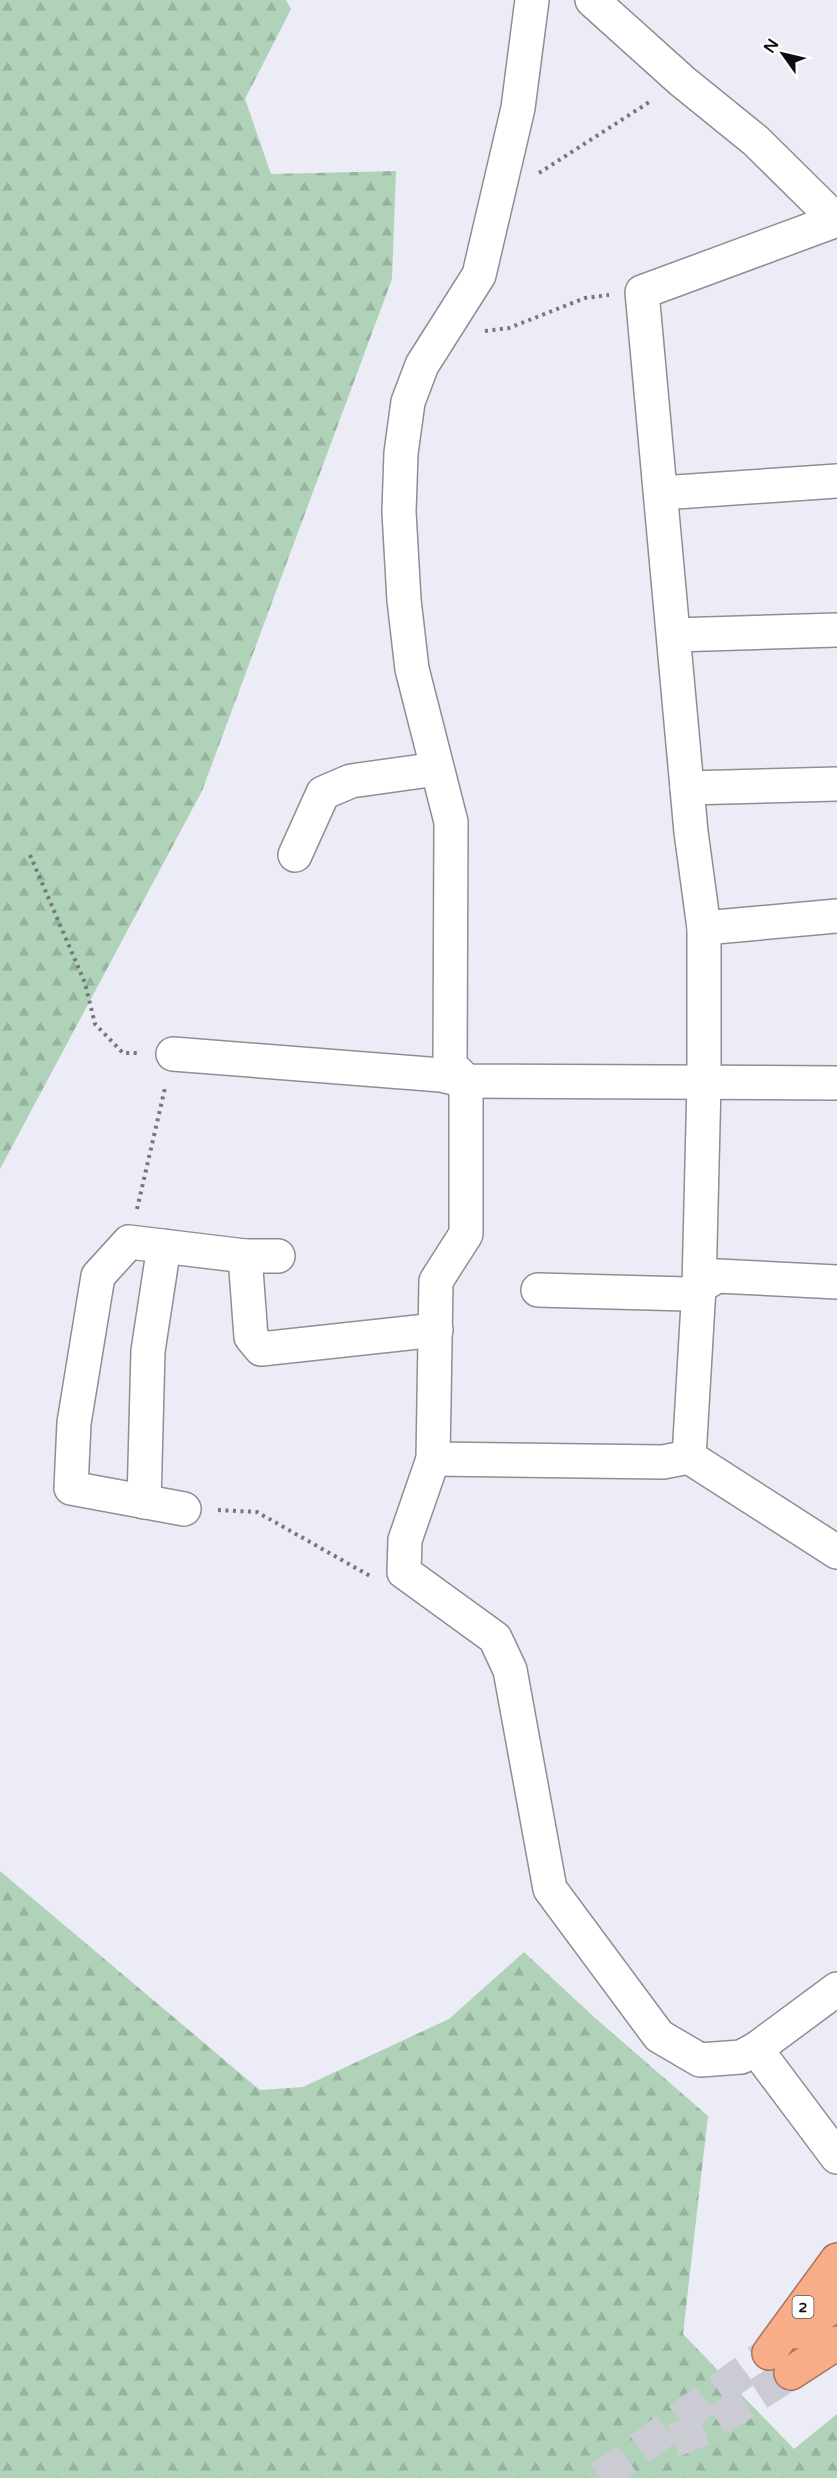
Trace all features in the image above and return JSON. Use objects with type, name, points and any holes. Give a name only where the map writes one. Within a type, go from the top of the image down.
[{"type":"highway","name":"2","points":[[780,2363],[837,2260]]},
{"type":"highway","name":"2","points":[[780,2363],[837,2303]]},
{"type":"highway","points":[[780,2363],[837,2343]]},
{"type":"street","points":[[532,0],[518,108],[478,275],[423,364],[408,402],[401,453],[399,512],[404,600],[412,669],[451,822],[450,1065],[466,1081],[466,1234],[436,1281],[433,1459],[405,1540],[404,1572],[495,1638],[510,1670],[550,1889],[659,2036],[700,2060],[741,2057],[756,2049],[837,1989]]},
{"type":"street","points":[[592,0],[682,81],[756,141],[836,220],[642,291],[687,788],[704,928],[704,1083],[699,1287],[689,1457]]},
{"type":"street","points":[[661,493],[837,481]]},
{"type":"street","points":[[674,635],[837,630]]},
{"type":"street","points":[[295,855],[323,793],[351,781],[437,769]]},
{"type":"street","points":[[687,788],[837,784]]},
{"type":"street","points":[[704,928],[837,916]]},
{"type":"street","points":[[173,1054],[441,1075],[466,1081],[837,1083]]},
{"type":"street","points":[[184,1509],[71,1488],[74,1423],[98,1276],[129,1242],[245,1256],[278,1256]]},
{"type":"street","points":[[144,1502],[148,1351],[164,1246]]},
{"type":"street","points":[[245,1256],[251,1337],[261,1349],[436,1330]]},
{"type":"street","points":[[538,1290],[687,1294],[717,1276],[837,1282]]},
{"type":"street","points":[[433,1459],[663,1462],[689,1457],[837,1552]]},
{"type":"street","points":[[756,2049],[837,2157]]},
{"type":"path","points":[[496,201],[682,81]]},
{"type":"path","points":[[445,329],[453,334],[509,328],[585,298],[642,291]]},
{"type":"path","points":[[30,855],[85,983],[95,1024],[123,1053],[173,1054],[129,1242]]},
{"type":"path","points":[[184,1509],[257,1512],[375,1579]]},
{"type":"green space","points":[[0,0],[286,0],[291,9],[245,99],[271,174],[396,171],[392,279],[202,791],[0,1169]]},
{"type":"green space","points":[[0,1871],[260,2090],[303,2087],[449,2019],[524,1952],[594,2017],[708,2116],[683,2334],[794,2449],[837,2414],[837,2478],[0,2478]]},
{"type":"tunnel","points":[[600,2478],[769,2353]]},
{"type":"tunnel","points":[[673,2441],[704,2429],[791,2373]]}]
